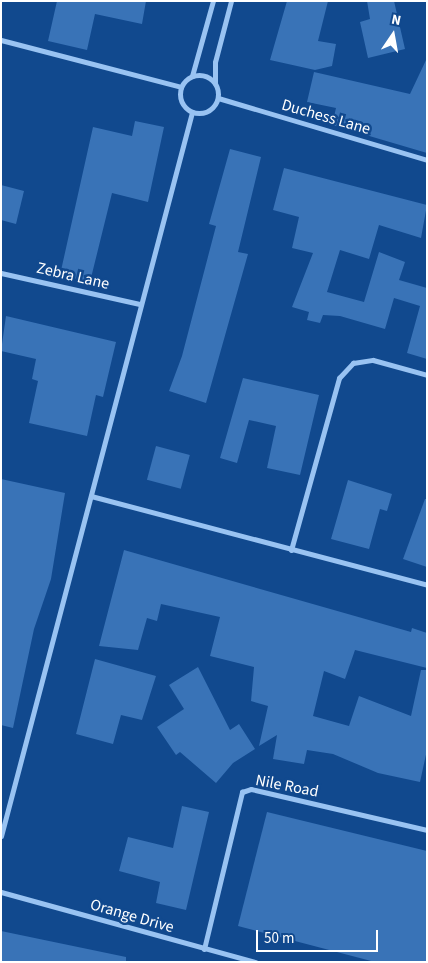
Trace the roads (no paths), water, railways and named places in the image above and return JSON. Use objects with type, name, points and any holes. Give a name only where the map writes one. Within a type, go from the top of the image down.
[{"type":"street","points":[[192,112],[180,97],[180,87],[192,76],[213,1]]},
{"type":"street","points":[[192,112],[203,112],[218,98],[214,62],[231,1]]},
{"type":"street","points":[[1,40],[180,87]]},
{"type":"street","points":[[192,76],[205,75],[215,83]]},
{"type":"street","name":"Duchess Lane","points":[[218,98],[427,160]]},
{"type":"street","points":[[1,836],[192,112]]},
{"type":"street","name":"Zebra Lane","points":[[1,273],[140,304]]},
{"type":"street","points":[[291,550],[339,378],[353,363],[373,360],[427,375]]},
{"type":"street","points":[[91,496],[427,585]]},
{"type":"street","name":"Nile Road","points":[[204,949],[242,792],[251,789],[427,830]]},
{"type":"street","name":"Orange Drive","points":[[1,892],[256,962]]}]
